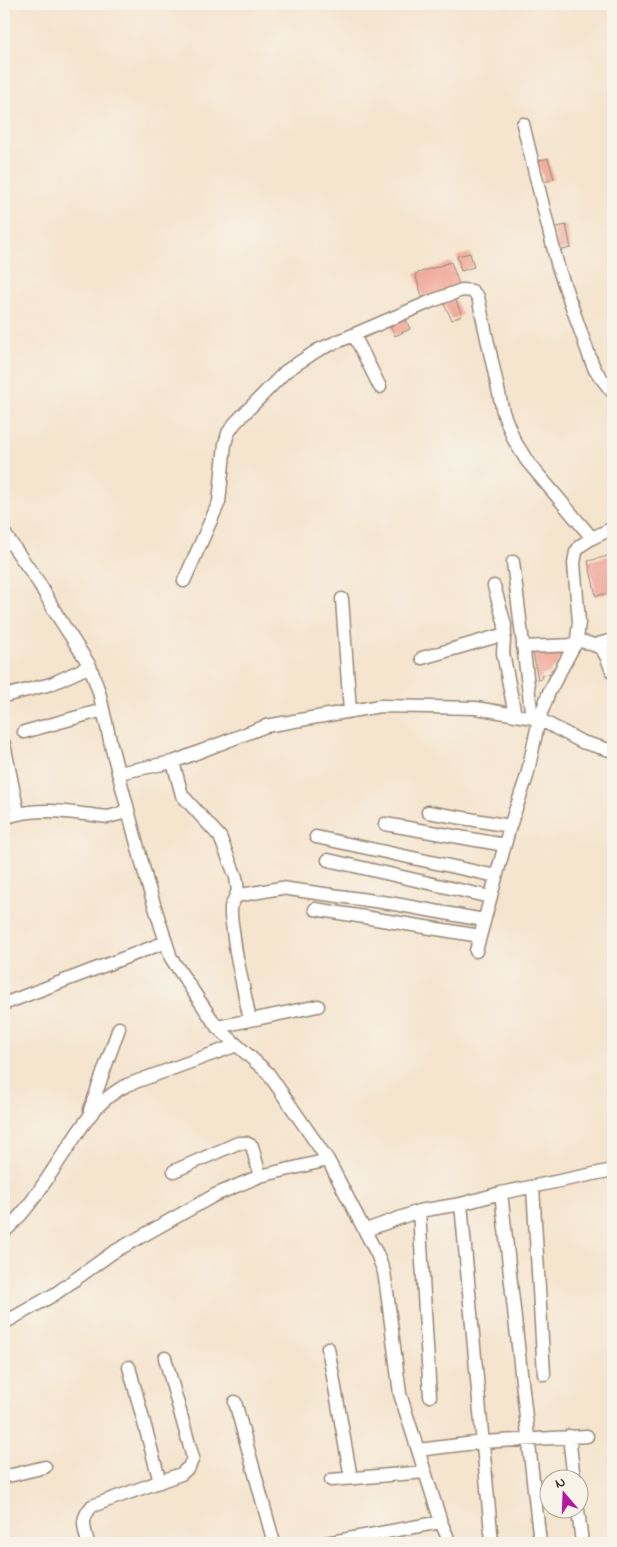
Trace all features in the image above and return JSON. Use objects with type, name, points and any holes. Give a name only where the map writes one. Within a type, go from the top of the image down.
[{"type":"street","points":[[523,124],[558,267],[595,370],[613,393]]},
{"type":"street","points":[[184,581],[219,502],[225,444],[228,434],[235,423],[286,370],[318,350],[462,290],[472,291],[478,297],[503,412],[514,440],[527,461],[592,538]]},
{"type":"street","points":[[354,335],[380,386]]},
{"type":"street","points":[[476,951],[510,826],[527,776],[536,718],[576,643],[579,622],[574,563],[576,552],[580,546],[592,538],[613,528]]},
{"type":"street","points":[[4,533],[39,583],[90,666],[99,692],[127,809],[147,882],[171,958],[217,1028],[268,1073],[328,1160],[377,1254],[384,1272],[400,1394],[441,1522],[450,1543]]},
{"type":"street","points":[[513,562],[523,647],[536,718]]},
{"type":"street","points":[[494,586],[505,625],[503,654],[515,715]]},
{"type":"street","points":[[342,599],[350,711]]},
{"type":"street","points":[[422,658],[505,634]]},
{"type":"street","points":[[523,647],[576,643],[595,645],[613,640]]},
{"type":"street","points":[[595,645],[604,650],[613,673]]},
{"type":"street","points":[[4,696],[51,684],[90,666]]},
{"type":"street","points":[[118,772],[172,762],[266,726],[380,706],[466,708],[536,718],[582,742],[613,751]]},
{"type":"street","points":[[24,732],[103,710]]},
{"type":"street","points":[[4,744],[18,813]]},
{"type":"street","points":[[172,762],[182,795],[213,827],[223,842],[236,877],[238,891],[231,906],[231,916],[236,953],[250,1020]]},
{"type":"street","points":[[4,818],[18,813],[40,810],[108,817],[119,814],[127,809]]},
{"type":"street","points":[[428,812],[510,826]]},
{"type":"street","points":[[385,824],[505,845]]},
{"type":"street","points":[[316,837],[496,876]]},
{"type":"street","points":[[328,860],[490,897]]},
{"type":"street","points":[[236,896],[281,888],[389,903],[484,920]]},
{"type":"street","points":[[315,909],[480,936]]},
{"type":"street","points":[[6,1003],[166,942]]},
{"type":"street","points":[[217,1028],[318,1006]]},
{"type":"street","points":[[88,1116],[119,1028]]},
{"type":"street","points":[[4,1232],[32,1201],[88,1116],[102,1101],[127,1085],[237,1045]]},
{"type":"street","points":[[174,1171],[238,1143],[246,1143],[252,1146],[260,1176]]},
{"type":"street","points":[[4,1323],[55,1294],[112,1253],[215,1195],[260,1176],[328,1160]]},
{"type":"street","points":[[366,1230],[419,1211],[461,1204],[501,1193],[613,1170]]},
{"type":"street","points":[[533,1187],[544,1374]]},
{"type":"street","points":[[501,1193],[540,1543]]},
{"type":"street","points":[[461,1204],[492,1543]]},
{"type":"street","points":[[419,1211],[430,1396]]},
{"type":"street","points":[[328,1348],[351,1478]]},
{"type":"street","points":[[88,1543],[83,1523],[86,1513],[92,1506],[181,1474],[189,1467],[193,1458],[165,1358]]},
{"type":"street","points":[[129,1367],[160,1482]]},
{"type":"street","points":[[235,1402],[274,1543]]},
{"type":"street","points":[[568,1436],[573,1470]]},
{"type":"street","points":[[418,1450],[483,1442],[587,1436]]},
{"type":"street","points":[[4,1477],[45,1467]]},
{"type":"street","points":[[332,1480],[425,1472]]},
{"type":"street","points":[[579,1520],[582,1543]]},
{"type":"street","points":[[326,1543],[441,1522]]},
{"type":"building","points":[[548,158],[554,179],[544,182],[538,161]]},
{"type":"building","points":[[566,225],[571,248],[558,251],[553,228]]},
{"type":"building","points":[[470,253],[474,267],[461,271],[457,256]]},
{"type":"building","points":[[451,262],[460,287],[423,299],[415,274]]},
{"type":"building","points":[[455,299],[462,315],[452,320],[444,304]]},
{"type":"building","points":[[404,315],[410,329],[395,336],[388,322]]},
{"type":"building","points":[[608,556],[613,592],[596,596],[588,561]]},
{"type":"building","points":[[560,648],[563,654],[556,666],[551,670],[551,673],[541,676],[542,679],[538,680],[533,652]]}]
